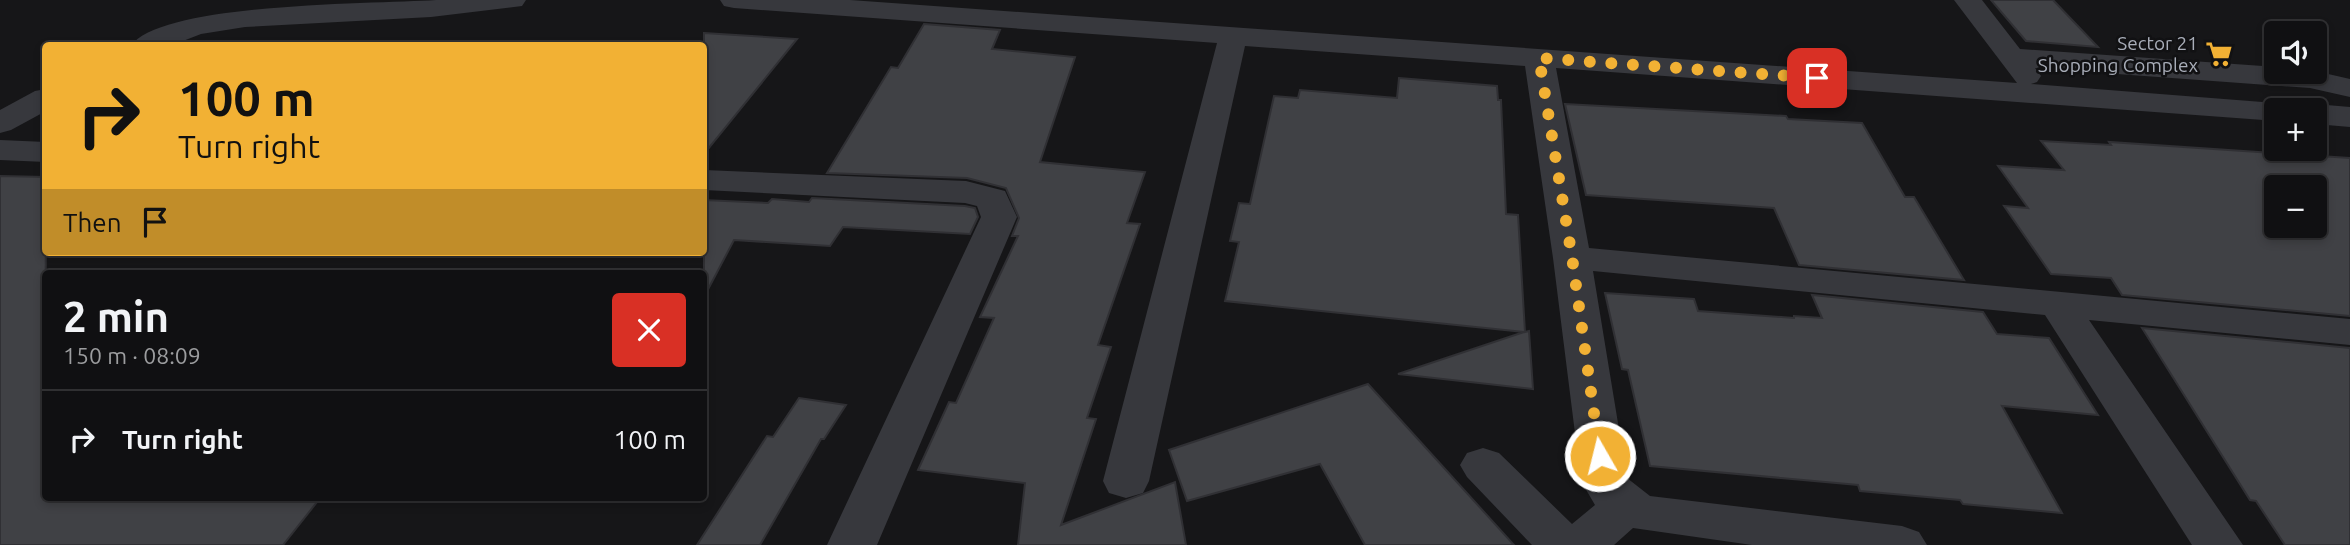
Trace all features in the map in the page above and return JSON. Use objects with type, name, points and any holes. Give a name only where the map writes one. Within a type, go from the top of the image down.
[{"type":"street","points":[[152,42],[229,20],[442,8],[512,0]]},
{"type":"street","points":[[734,0],[2264,110]]},
{"type":"street","points":[[1067,24],[1084,0]]},
{"type":"street","points":[[1968,0],[2040,94]]},
{"type":"street","points":[[1126,481],[1233,36]]},
{"type":"street","points":[[2012,57],[2310,79],[2350,89]]},
{"type":"street","points":[[1539,58],[1572,257],[1604,481],[1610,492],[1626,506],[1643,513],[1902,545]]},
{"type":"street","points":[[0,123],[42,101]]},
{"type":"street","points":[[2327,115],[2350,117]]},
{"type":"street","points":[[0,150],[42,152]]},
{"type":"street","points":[[707,180],[966,191],[992,199],[999,217],[852,545]]},
{"type":"street","points":[[1572,257],[2350,332]]},
{"type":"street","points":[[2058,304],[2218,545]]},
{"type":"street","points":[[1483,465],[1562,545]]},
{"type":"street","points":[[1581,545],[1626,506]]},
{"type":"building","points":[[1991,0],[2053,0],[2098,47],[2026,41]]},
{"type":"building","points":[[924,24],[1000,30],[992,49],[1075,57],[1040,162],[1145,172],[1127,223],[1140,224],[1098,345],[1111,347],[1087,418],[1096,419],[1061,525],[1175,482],[1186,545],[1018,545],[1025,483],[918,470],[949,402],[956,403],[994,318],[980,317],[1018,236],[1012,236],[1019,218],[1006,188],[967,178],[827,173],[891,67],[898,68]]},
{"type":"building","points":[[704,33],[797,39],[707,150],[707,42],[704,42]]},
{"type":"building","points":[[1399,78],[1497,86],[1498,100],[1501,100],[1506,214],[1518,215],[1525,332],[1529,331],[1533,389],[1398,374],[1524,332],[1225,301],[1239,242],[1230,241],[1239,203],[1250,204],[1274,96],[1298,98],[1300,90],[1397,98]]},
{"type":"building","points":[[1565,104],[1786,116],[1788,119],[1862,123],[1905,197],[1914,197],[1964,280],[1799,265],[1774,208],[1586,195]]},
{"type":"building","points":[[2041,141],[2111,145],[2109,142],[2264,152],[2264,161],[2327,161],[2327,156],[2350,158],[2350,316],[2122,295],[2111,278],[2051,274],[2004,206],[2028,208],[1998,166],[2064,170]]},
{"type":"building","points":[[0,176],[42,177],[42,256],[46,256],[46,270],[42,270],[42,501],[318,501],[283,545],[0,545]]},
{"type":"building","points":[[812,198],[965,206],[975,208],[978,217],[970,234],[843,227],[830,246],[734,240],[707,291],[704,256],[707,256],[707,200],[768,203],[772,199],[809,202]]},
{"type":"building","points":[[1605,293],[1694,299],[1698,311],[1794,318],[1822,318],[1812,295],[1983,312],[1997,334],[2049,338],[2098,415],[2002,406],[2062,513],[1860,491],[1858,485],[1650,466],[1628,370],[1622,369]]},
{"type":"building","points":[[2142,328],[2350,348],[2350,545],[2285,545],[2256,501],[2250,500]]},
{"type":"building","points":[[1368,384],[1514,545],[1365,545],[1320,464],[1187,501],[1169,450]]},
{"type":"building","points":[[799,398],[846,405],[824,439],[821,439],[760,545],[697,545],[767,436],[773,437]]},
{"type":"place","name":"Sector 21 Shopping Complex","points":[[2219,54]]},
{"type":"route","points":[[1600,456],[1572,257],[1539,58],[1817,78]]}]
